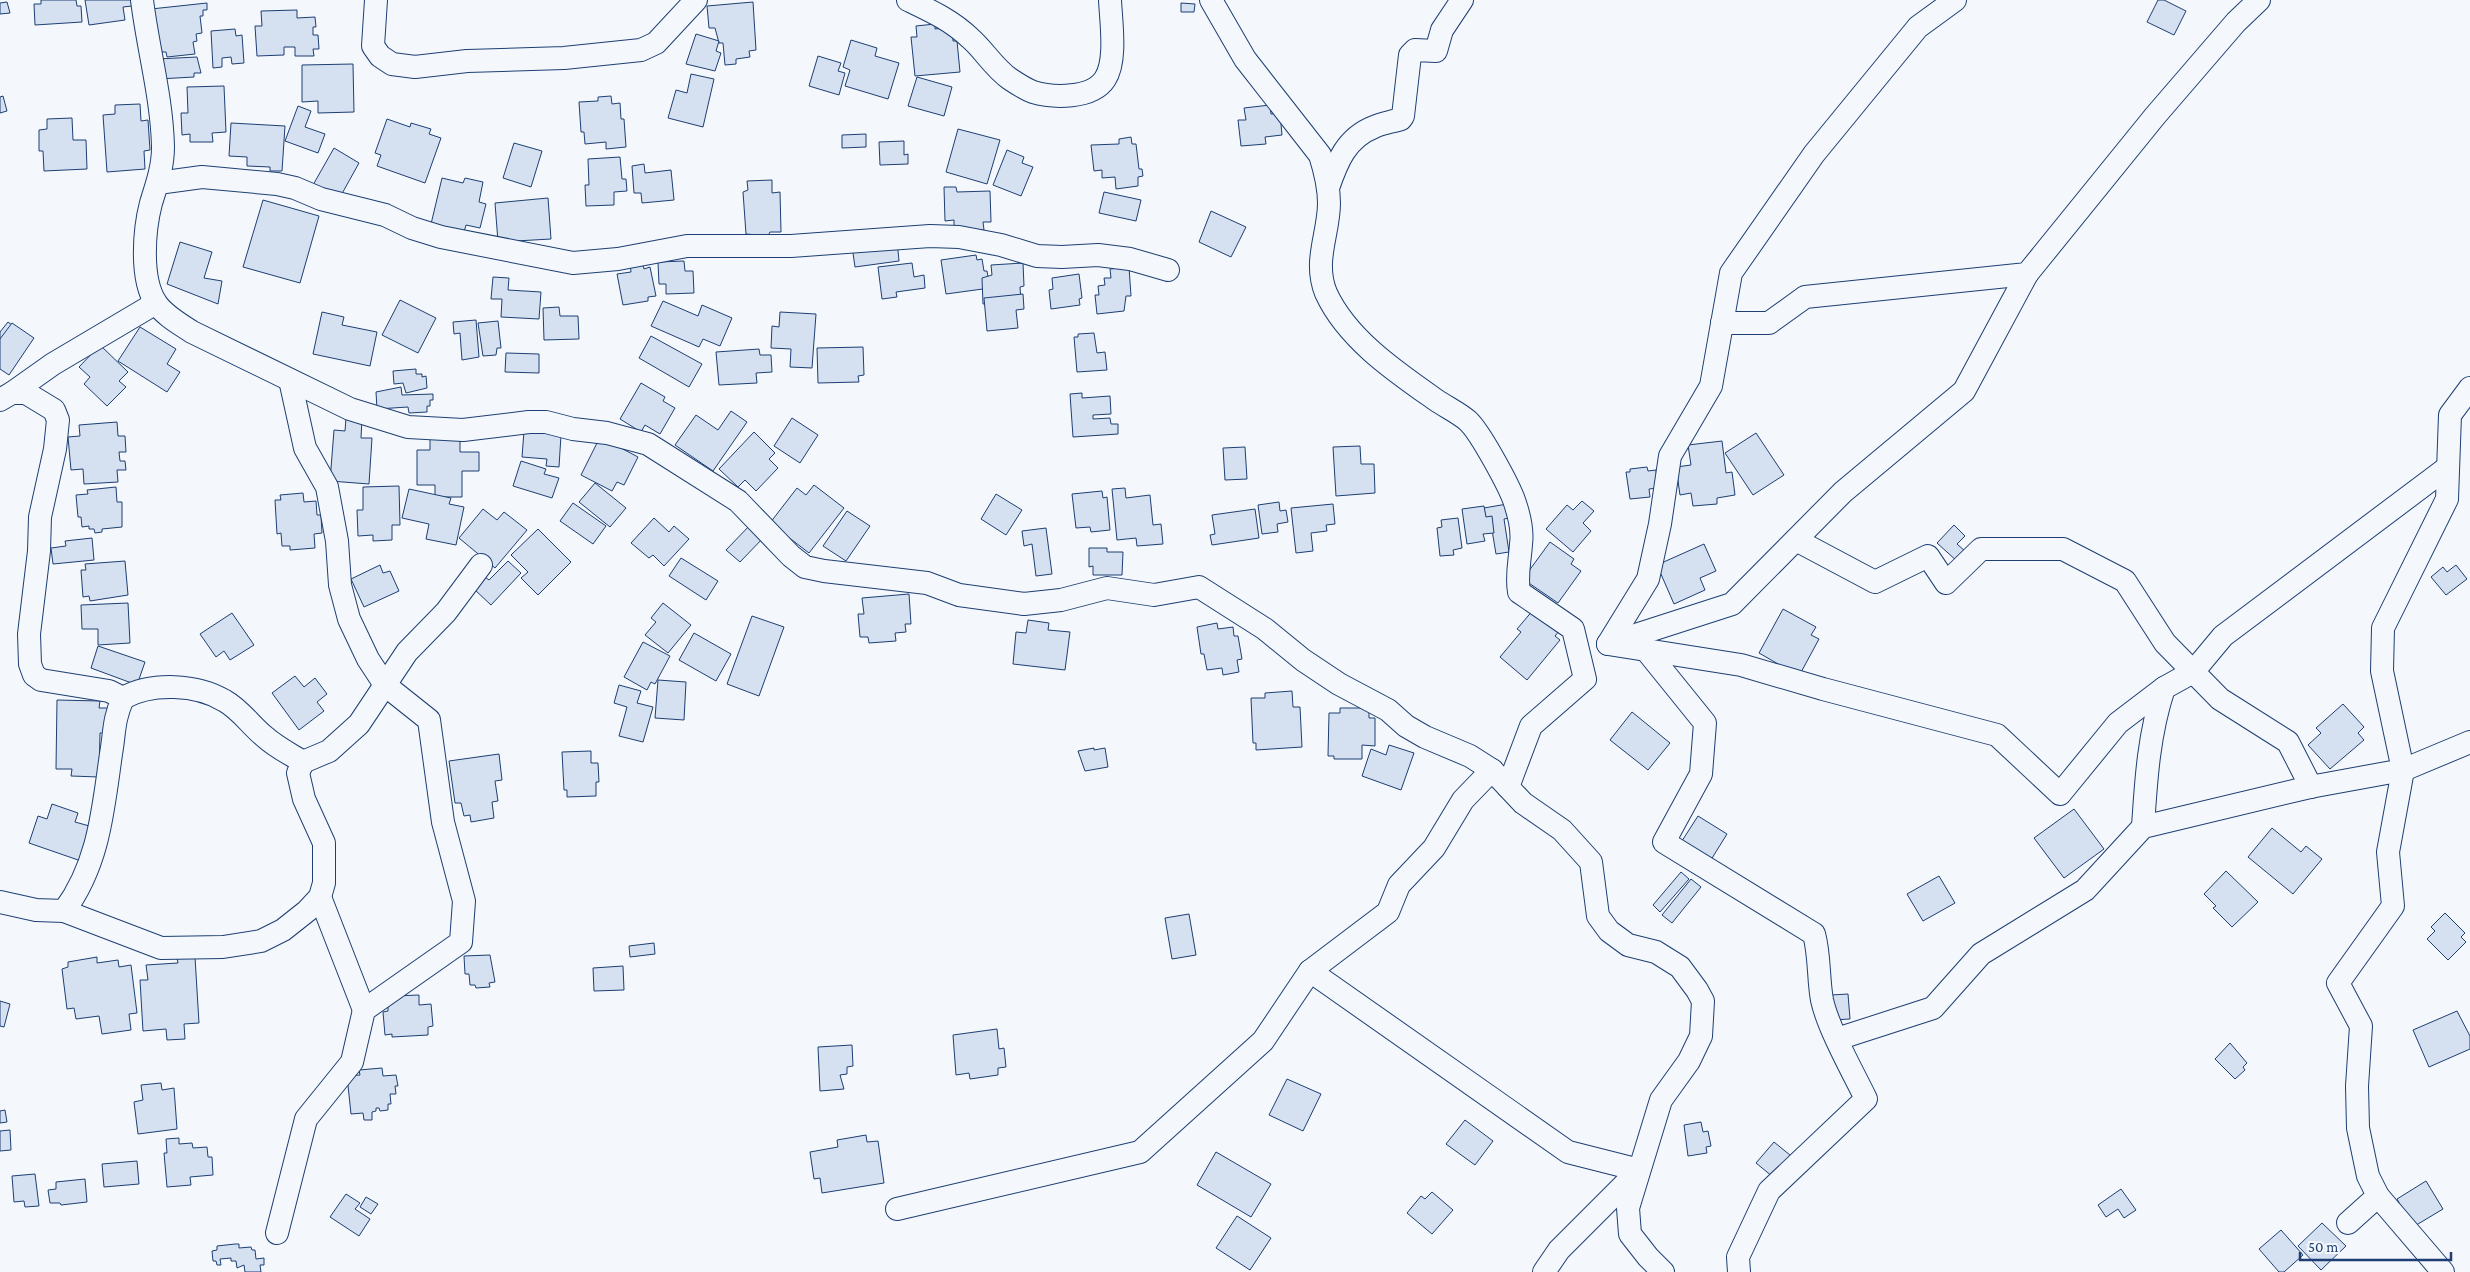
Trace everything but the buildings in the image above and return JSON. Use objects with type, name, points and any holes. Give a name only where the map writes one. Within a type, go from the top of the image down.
[{"type":"street","points":[[142,0],[162,124],[163,160],[151,204],[144,256],[148,278],[156,303],[170,318],[192,332],[350,409],[408,427],[463,430],[529,422],[546,422],[573,429],[607,433],[648,444],[738,502],[791,556],[806,566],[815,569],[927,583],[960,595],[1024,604],[1061,600],[1108,588],[1154,595],[1199,587],[1265,629],[1303,660],[1339,684],[1388,710],[1406,726],[1425,737],[1470,756],[1492,770],[1524,803],[1562,830],[1591,862],[1598,916],[1609,931],[1628,945],[1656,952],[1680,967],[1703,1002],[1701,1036],[1689,1061],[1661,1100],[1628,1208],[1630,1234],[1663,1272]]},
{"type":"street","points":[[376,0],[373,46],[380,56],[392,64],[415,66],[467,61],[564,58],[641,50],[656,43],[696,0]]},
{"type":"street","points":[[908,0],[949,20],[971,39],[1008,78],[1032,92],[1052,95],[1077,94],[1098,87],[1106,79],[1112,46],[1110,0]]},
{"type":"street","points":[[1211,0],[1245,59],[1320,155],[1325,171],[1329,204],[1320,254],[1321,273],[1326,292],[1359,339],[1407,379],[1467,420],[1478,433],[1515,501],[1521,526],[1522,543],[1518,561],[1519,592],[1573,629],[1585,679],[1531,726],[1508,787]]},
{"type":"street","points":[[1328,190],[1345,148],[1374,127],[1401,119],[1404,116],[1410,55],[1415,50],[1436,51],[1442,30],[1462,0]]},
{"type":"street","points":[[1608,644],[1648,579],[1660,524],[1670,456],[1711,386],[1731,273],[1814,154],[1918,27],[1955,0]]},
{"type":"street","points":[[1608,644],[1732,604],[1843,492],[1964,392],[2027,274],[2155,116],[2236,22],[2259,0]]},
{"type":"street","points":[[158,183],[202,177],[277,184],[295,188],[321,199],[385,215],[412,228],[441,237],[573,263],[618,259],[687,246],[791,246],[930,236],[959,237],[1001,245],[1037,256],[1062,257],[1098,254],[1130,259],[1168,270]]},
{"type":"street","points":[[1722,323],[1769,324],[1805,297],[2027,274]]},
{"type":"street","points":[[6,396],[53,364],[156,303]]},
{"type":"street","points":[[290,380],[305,448],[327,487],[337,541],[340,585],[349,619],[368,659],[385,685],[430,720],[443,822],[464,901],[461,942],[364,1010]]},
{"type":"street","points":[[2443,1272],[2378,1196],[2368,1176],[2358,1128],[2357,1086],[2361,1026],[2338,983],[2393,906],[2388,852],[2403,770],[2382,671],[2383,628],[2447,499],[2450,415],[2470,388]]},
{"type":"street","points":[[6,396],[26,393],[37,398],[54,410],[58,420],[55,449],[40,517],[39,550],[29,634],[30,664],[34,675],[41,680],[104,690],[123,698]]},
{"type":"street","points":[[1608,644],[1741,665],[1823,689],[1997,735],[2060,794],[2118,723],[2164,688],[2193,672],[2223,636],[2448,467]]},
{"type":"street","points":[[1796,540],[1875,582],[1928,556],[1946,583],[1981,548],[2063,549],[2124,581],[2166,644],[2220,699],[2288,742],[2311,787]]},
{"type":"street","points":[[0,902],[36,910],[64,911],[146,944],[162,948],[194,949],[261,940],[283,930],[307,911],[320,897],[324,883],[324,843],[304,798],[298,773],[303,762],[329,751],[359,724],[406,652],[446,612],[481,566]]},
{"type":"street","points":[[1646,650],[1705,723],[1701,774],[1664,842],[1814,934],[1818,949],[1822,1001],[1837,1039],[1866,1099],[1769,1191],[1738,1257],[1738,1272]]},
{"type":"street","points":[[64,911],[79,891],[95,848],[110,762],[112,733],[123,698],[138,690],[171,688],[199,691],[225,701],[264,736],[303,762]]},
{"type":"street","points":[[2143,828],[2149,751],[2154,717],[2164,688]]},
{"type":"street","points":[[1837,1039],[1934,1008],[1981,954],[2084,890],[2143,828],[2311,787],[2403,770],[2470,742]]},
{"type":"street","points":[[897,1208],[1140,1152],[1263,1041],[1310,971],[1388,912],[1399,885],[1434,848],[1463,800],[1492,770]]},
{"type":"street","points":[[277,1233],[306,1119],[352,1062],[364,1010],[320,897]]},
{"type":"street","points":[[1310,971],[1568,1152],[1639,1170]]},
{"type":"street","points":[[1544,1272],[1559,1250],[1639,1170]]},
{"type":"street","points":[[2348,1223],[2378,1196]]}]
